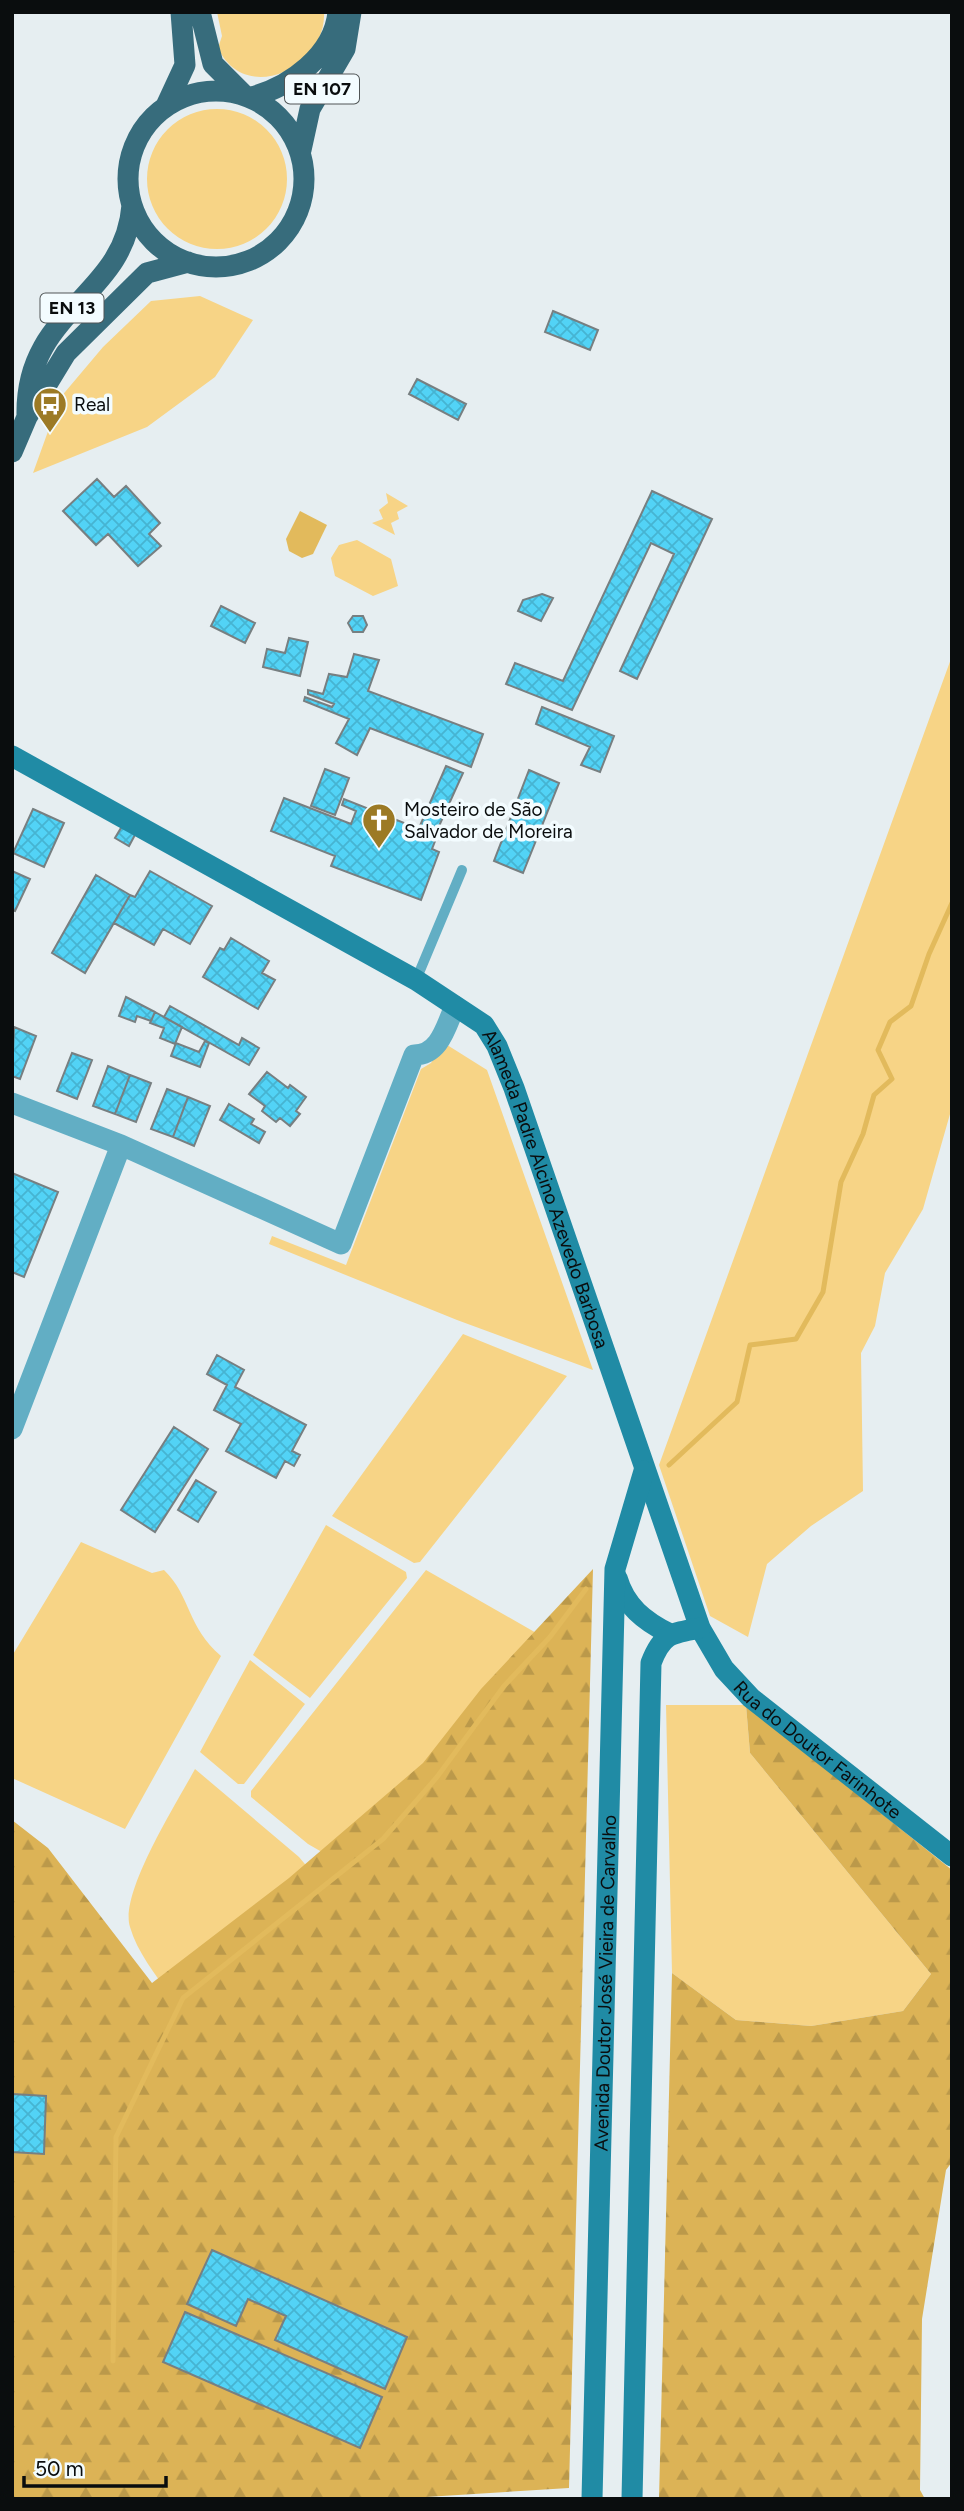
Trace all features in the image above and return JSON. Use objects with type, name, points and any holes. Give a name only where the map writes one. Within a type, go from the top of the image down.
[{"type":"main road","name":"EN 13","points":[[166,106],[185,65],[180,12]]},
{"type":"main road","name":"EN 13","points":[[132,205],[149,236],[160,247],[188,262],[203,266],[233,265],[259,256],[280,240],[296,217],[304,192],[301,150],[278,116],[247,96],[213,64],[200,12]]},
{"type":"main road","name":"EN 107","points":[[247,96],[265,94],[298,76],[315,61],[329,40],[338,12]]},
{"type":"main road","name":"EN 107","points":[[301,150],[310,109],[345,49],[351,12]]},
{"type":"main road","name":"EN 13","points":[[12,452],[33,363],[60,321],[107,273],[127,234],[132,205],[128,179],[133,149],[148,122],[166,106],[199,92],[215,90],[247,96]]},
{"type":"main road","name":"EN 13","points":[[20,414],[56,365],[125,292],[147,273],[188,262]]},
{"type":"street","name":"Alameda Padre Alcino Azevedo Barbosa","points":[[12,756],[416,980],[484,1025],[497,1046],[644,1471],[682,1570],[700,1628]]},
{"type":"street","points":[[12,1102],[121,1145],[341,1244],[414,1055],[424,1055],[434,1049],[455,1006]]},
{"type":"street","points":[[12,1429],[121,1145]]},
{"type":"street","name":"Avenida Doutor José Vieira de Carvalho","points":[[592,2499],[615,1569],[644,1471]]},
{"type":"street","points":[[615,1569],[625,1598],[634,1611],[651,1625],[670,1634],[700,1628]]},
{"type":"street","name":"Rua do Doutor Farinhote","points":[[700,1628],[724,1669],[751,1698],[952,1856]]},
{"type":"street","name":"Avenida Doutor José Vieira de Carvalho","points":[[632,2499],[651,1663],[657,1648],[670,1634]]},
{"type":"lane","points":[[416,980],[462,870]]},
{"type":"shaded area","points":[[217,12],[324,12],[321,31],[313,49],[299,63],[283,72],[265,77],[247,75],[231,66],[218,48],[222,36]]},
{"type":"shaded area","points":[[217,109],[244,115],[266,130],[281,152],[287,179],[281,206],[266,228],[244,243],[217,249],[190,243],[168,228],[153,206],[147,179],[153,152],[168,130],[190,115]]},
{"type":"shaded area","points":[[200,296],[253,320],[215,377],[147,427],[33,473],[60,398],[103,347],[151,301]]},
{"type":"shaded area","points":[[386,493],[408,506],[397,512],[399,519],[391,523],[395,535],[372,523],[383,519],[379,510],[388,503]]},
{"type":"shaded area","points":[[300,511],[327,525],[313,554],[302,558],[289,551],[286,539]]},
{"type":"shaded area","points":[[357,540],[391,559],[398,586],[373,596],[335,576],[331,558],[339,545]]},
{"type":"shaded area","points":[[952,656],[952,1107],[923,1209],[885,1273],[875,1326],[861,1353],[863,1491],[811,1526],[767,1564],[748,1637],[710,1616],[659,1465]]},
{"type":"shaded area","points":[[444,1043],[487,1070],[593,1370],[457,1320],[269,1244],[272,1236],[346,1265],[421,1069],[431,1063]]},
{"type":"shaded area","points":[[463,1334],[567,1376],[420,1562],[414,1563],[332,1516]]},
{"type":"shaded area","points":[[326,1525],[406,1572],[407,1578],[310,1698],[253,1655]]},
{"type":"shaded area","points":[[81,1542],[152,1573],[164,1570],[180,1590],[202,1634],[221,1656],[125,1829],[12,1778],[12,1656]]},
{"type":"shaded area","points":[[426,1570],[538,1634],[474,1710],[334,1859],[308,1844],[251,1797],[251,1791]]},
{"type":"shaded area","points":[[250,1660],[305,1704],[244,1784],[238,1784],[200,1752]]},
{"type":"shaded area","points":[[666,1705],[746,1705],[750,1753],[931,1974],[903,2011],[811,2026],[736,2020],[672,1973]]},
{"type":"shaded area","points":[[195,1769],[299,1857],[320,1882],[171,1997],[137,1945],[130,1927],[129,1912],[133,1892],[152,1847]]},
{"type":"green space","points":[[593,1569],[569,2488],[394,2499],[12,2499],[12,1820],[48,1848],[152,1983],[289,1878],[423,1763],[481,1689]]},
{"type":"green space","points":[[746,1705],[952,1870],[952,2162],[946,2170],[922,2319],[920,2490],[925,2499],[659,2499],[672,1973],[736,2020],[811,2026],[903,2011],[931,1974],[750,1753]]},
{"type":"building","points":[[553,311],[598,330],[590,350],[545,332]]},
{"type":"building","points":[[417,379],[466,404],[458,420],[409,394]]},
{"type":"building","points":[[97,479],[114,497],[126,486],[160,523],[149,534],[161,546],[138,566],[108,534],[96,545],[63,511]]},
{"type":"building","points":[[652,491],[712,519],[637,679],[620,671],[674,554],[651,543],[572,710],[506,684],[515,663],[563,681]]},
{"type":"building","points":[[542,594],[553,598],[541,621],[518,611],[523,600]]},
{"type":"building","points":[[221,606],[255,623],[245,643],[211,626]]},
{"type":"building","points":[[353,616],[363,616],[367,625],[363,632],[353,632],[348,623]]},
{"type":"building","points":[[289,638],[308,642],[300,676],[263,667],[267,649],[285,653]]},
{"type":"building","points":[[354,654],[379,660],[368,691],[483,734],[471,767],[370,728],[357,755],[336,743],[349,719],[304,701],[305,697],[332,707],[334,704],[308,694],[308,690],[323,694],[329,674],[347,677]]},
{"type":"building","points":[[542,707],[614,736],[600,772],[581,765],[590,747],[536,724]]},
{"type":"building","points":[[446,766],[463,773],[435,835],[419,828]]},
{"type":"building","points":[[325,769],[349,778],[335,815],[311,806]]},
{"type":"building","points":[[529,770],[559,783],[523,873],[494,861]]},
{"type":"building","name":"Mosteiro de São Salvador de Moreira","points":[[284,798],[351,824],[356,811],[342,805],[344,799],[437,836],[432,849],[439,852],[421,900],[331,866],[335,856],[271,831]]},
{"type":"building","points":[[33,809],[64,823],[44,867],[13,853]]},
{"type":"building","points":[[124,823],[137,831],[129,846],[115,838]]},
{"type":"building","points":[[12,871],[30,879],[15,911],[12,910]]},
{"type":"building","points":[[150,871],[212,906],[190,944],[163,929],[154,945],[114,923],[130,895],[135,897]]},
{"type":"building","points":[[96,875],[130,895],[85,973],[52,953]]},
{"type":"building","points":[[231,938],[269,961],[262,973],[275,980],[258,1009],[203,977],[220,948],[224,950]]},
{"type":"building","points":[[126,997],[155,1012],[151,1021],[137,1016],[135,1022],[119,1016]]},
{"type":"building","points":[[170,1006],[239,1045],[242,1038],[259,1048],[249,1065],[164,1017]]},
{"type":"building","points":[[155,1012],[182,1027],[175,1044],[160,1038],[164,1028],[150,1023]]},
{"type":"building","points":[[14,1027],[36,1036],[20,1079],[12,1076]]},
{"type":"building","points":[[205,1041],[209,1043],[200,1067],[171,1056],[176,1043],[199,1052]]},
{"type":"building","points":[[72,1053],[92,1060],[77,1099],[57,1091]]},
{"type":"building","points":[[108,1066],[130,1075],[115,1114],[93,1106]]},
{"type":"building","points":[[267,1072],[288,1088],[290,1085],[306,1097],[296,1111],[300,1114],[290,1126],[280,1118],[276,1122],[262,1111],[265,1106],[249,1094]]},
{"type":"building","points":[[130,1075],[151,1083],[136,1122],[115,1114]]},
{"type":"building","points":[[167,1089],[188,1097],[173,1137],[151,1129]]},
{"type":"building","points":[[188,1097],[210,1106],[194,1146],[173,1137]]},
{"type":"building","points":[[229,1104],[254,1119],[251,1124],[265,1132],[259,1143],[220,1120]]},
{"type":"building","points":[[12,1173],[58,1192],[24,1277],[12,1272]]},
{"type":"building","points":[[217,1355],[244,1370],[235,1387],[306,1425],[292,1451],[300,1455],[294,1466],[285,1461],[276,1478],[226,1451],[241,1424],[214,1410],[227,1385],[207,1374]]},
{"type":"building","points":[[174,1427],[208,1449],[155,1532],[121,1510]]},
{"type":"building","points":[[196,1480],[216,1492],[198,1522],[178,1510]]},
{"type":"building","points":[[12,2094],[46,2096],[44,2154],[12,2152]]},
{"type":"building","points":[[212,2250],[407,2337],[385,2389],[275,2340],[286,2316],[248,2299],[236,2326],[187,2304]]},
{"type":"building","points":[[185,2312],[382,2397],[360,2448],[163,2362]]},
{"type":"waterway","points":[[669,1465],[737,1402],[750,1345],[796,1339],[823,1292],[841,1182],[863,1134],[874,1095],[892,1079],[878,1050],[890,1022],[911,1006],[929,954],[952,903]]},
{"type":"waterway","points":[[113,2361],[116,2137],[183,1998],[383,1839],[437,1777],[504,1686],[550,1637],[586,1589]]},
{"type":"place","name":"Real","points":[[50,434]]},
{"type":"place","name":"Mosteiro de São Salvador de Moreira","points":[[379,850]]}]
